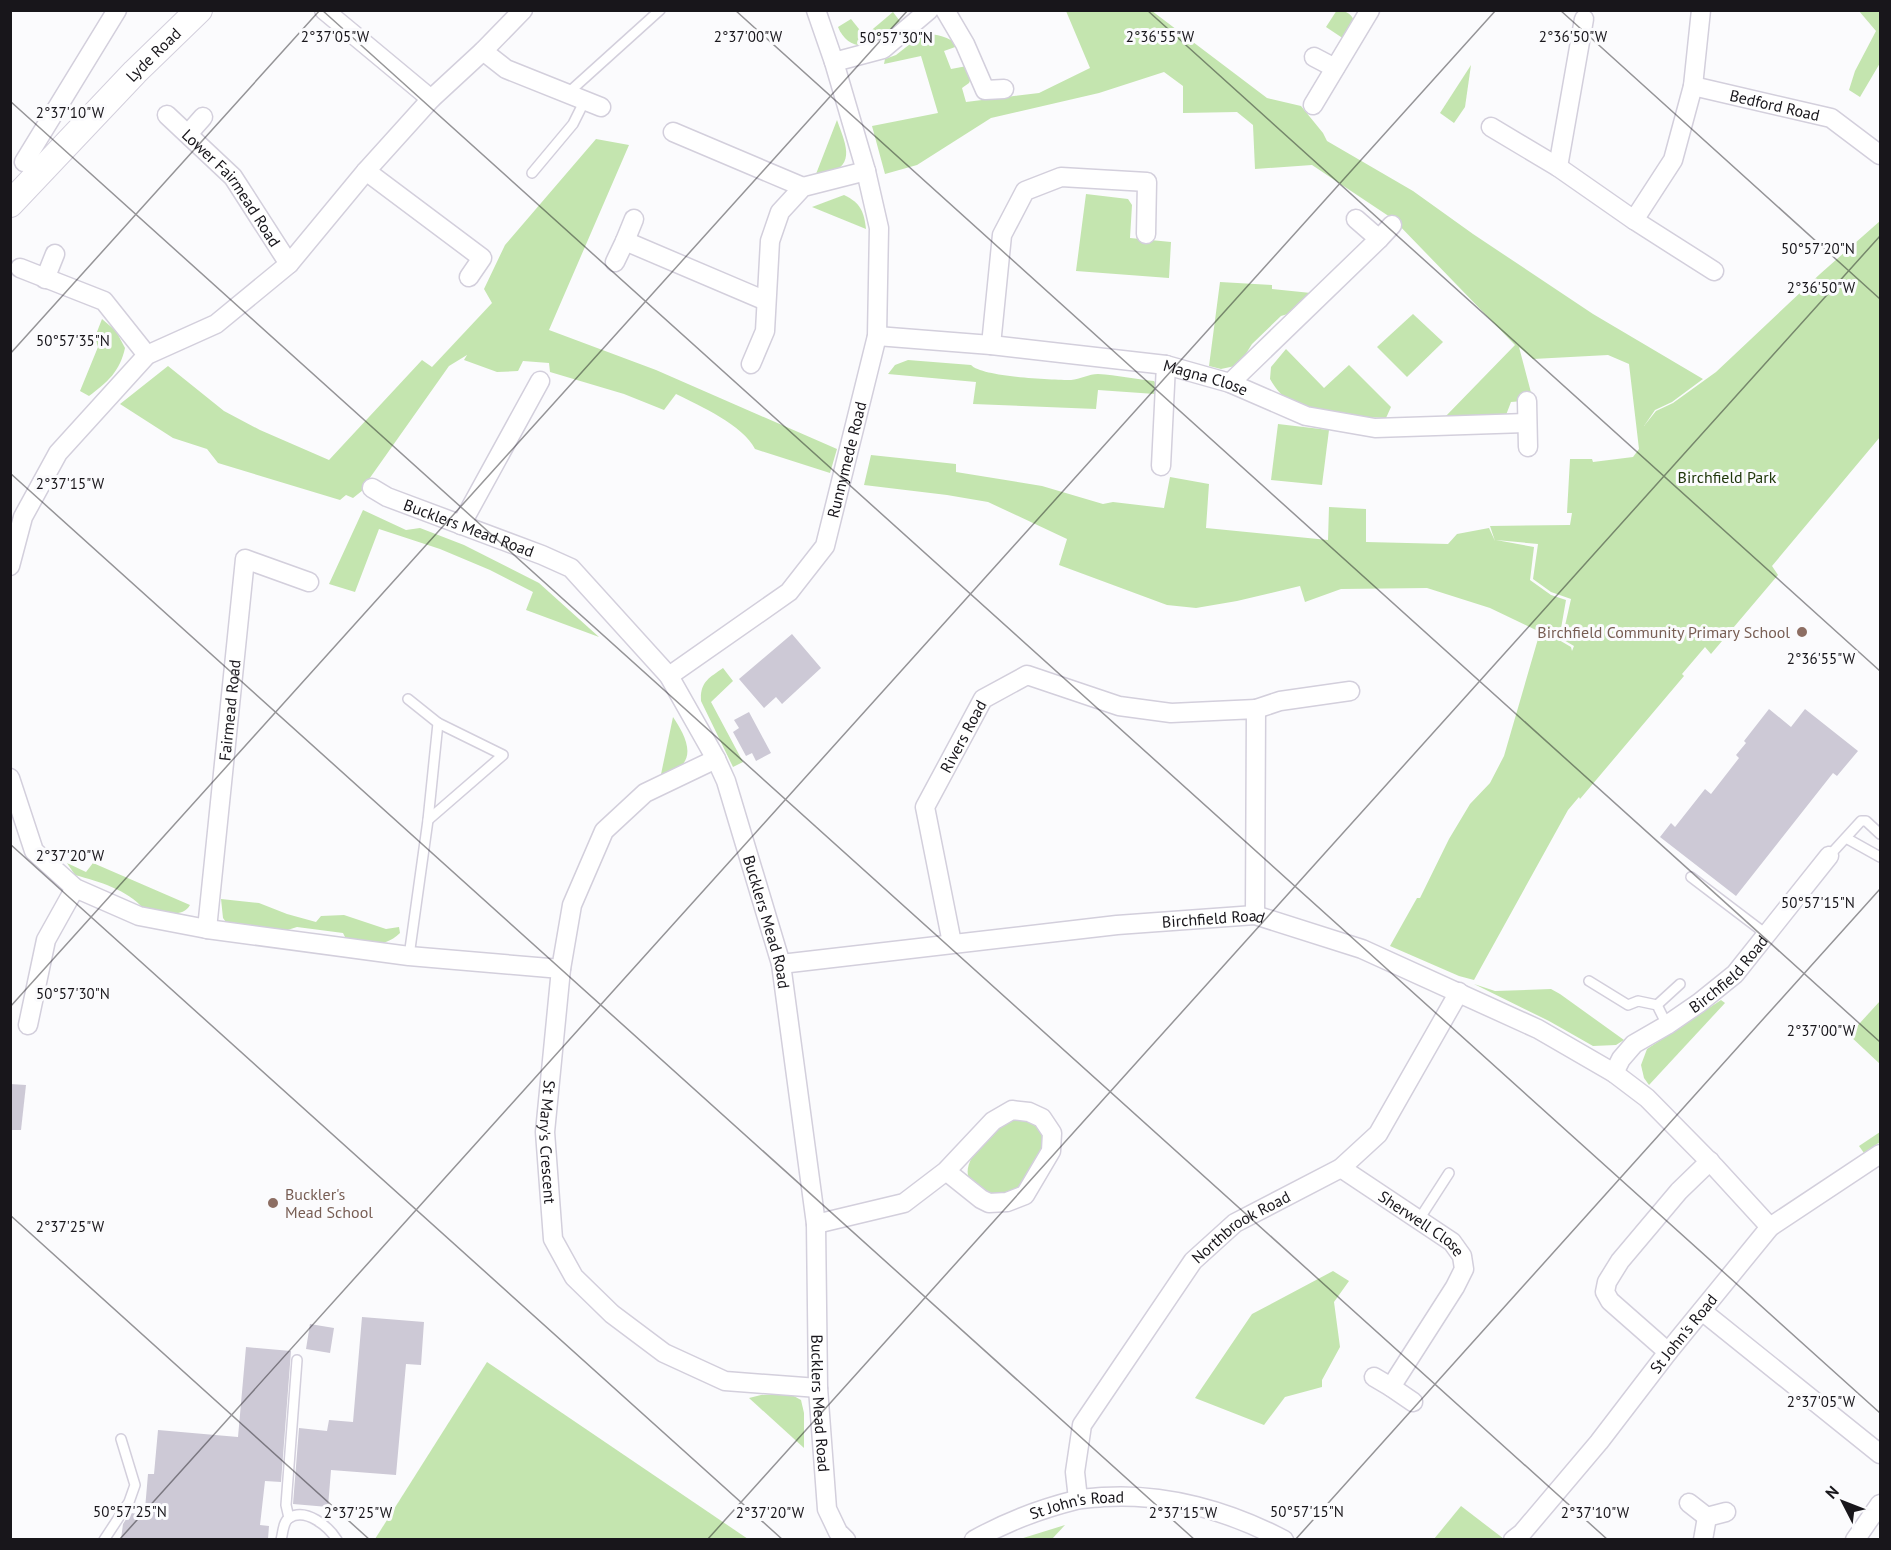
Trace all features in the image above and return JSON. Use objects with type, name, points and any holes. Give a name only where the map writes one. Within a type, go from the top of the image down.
[{"type":"street","points":[[24,162],[117,10]]},
{"type":"street","name":"Lyde Road","points":[[10,204],[135,72],[199,10]]},
{"type":"street","points":[[324,10],[431,99]]},
{"type":"street","name":"Lower Fairmead Road","points":[[147,355],[216,324],[289,264],[366,171],[431,99],[483,51],[522,10]]},
{"type":"street","name":"Runnymede Road","points":[[669,676],[789,592],[825,546],[877,336],[879,228],[866,171],[816,10]]},
{"type":"street","points":[[834,62],[883,49],[929,10]]},
{"type":"street","points":[[945,10],[965,44],[978,91],[1004,89]]},
{"type":"street","points":[[1634,220],[1673,160],[1693,86],[1701,10]]},
{"type":"street","points":[[1313,105],[1364,13]]},
{"type":"street","points":[[1558,167],[1584,19]]},
{"type":"street","points":[[483,51],[506,69],[593,103]]},
{"type":"street","points":[[1314,57],[1335,68]]},
{"type":"street","name":"Bedford Road","points":[[1693,86],[1831,118],[1881,155]]},
{"type":"street","name":"Lower Fairmead Road","points":[[167,115],[233,177],[289,264]]},
{"type":"street","points":[[188,134],[203,117]]},
{"type":"street","points":[[1491,127],[1558,167],[1634,220],[1714,271]]},
{"type":"street","points":[[673,132],[803,187]]},
{"type":"street","points":[[366,171],[482,258],[469,277]]},
{"type":"street","points":[[751,364],[765,331],[770,241],[780,212],[803,187],[866,171]]},
{"type":"street","points":[[991,345],[1002,235],[1025,191],[1061,177],[1147,182],[1146,234]]},
{"type":"street","points":[[615,262],[634,219]]},
{"type":"street","points":[[1356,219],[1379,240]]},
{"type":"street","points":[[1230,383],[1392,225]]},
{"type":"street","points":[[626,241],[766,301]]},
{"type":"street","points":[[45,279],[55,254]]},
{"type":"street","points":[[10,566],[23,517],[58,453],[147,355],[104,301],[20,268]]},
{"type":"street","name":"Magna Close","points":[[877,336],[991,345],[1166,365],[1230,383],[1306,417],[1375,428],[1527,423]]},
{"type":"street","points":[[1161,466],[1166,365]]},
{"type":"street","points":[[461,525],[540,381]]},
{"type":"street","points":[[1527,401],[1528,447]]},
{"type":"street","name":"Bucklers Mead Road","points":[[372,488],[387,497],[571,568],[669,676],[716,759],[730,792],[781,964],[816,1224],[818,1388],[827,1509],[838,1532],[846,1539]]},
{"type":"street","name":"Fairmead Road","points":[[207,929],[245,559],[309,582]]},
{"type":"street","name":"Rivers Road","points":[[952,943],[925,807],[983,699],[1027,675],[1119,706],[1171,713],[1256,709],[1280,701],[1350,691]]},
{"type":"street","points":[[1255,915],[1256,709]]},
{"type":"street","name":"St Mary's Crescent","points":[[716,759],[645,793],[604,831],[572,905],[561,969],[545,1132],[553,1239],[574,1277],[612,1314],[664,1353],[725,1381],[818,1388]]},
{"type":"street","points":[[10,778],[34,851],[75,888],[139,916],[207,929],[409,956],[561,969]]},
{"type":"street","name":"Birchfield Road","points":[[1614,1074],[1621,1059],[1634,1044],[1667,1025],[1724,984],[1829,856]]},
{"type":"street","points":[[28,1025],[46,940],[75,888]]},
{"type":"street","name":"Birchfield Road","points":[[781,964],[1117,925],[1255,915],[1362,949],[1538,1029],[1614,1074],[1647,1098],[1710,1161],[1770,1227]]},
{"type":"street","name":"Northbrook Road","points":[[1078,1499],[1074,1472],[1082,1425],[1193,1261],[1235,1223],[1341,1168],[1378,1134],[1459,992]]},
{"type":"street","points":[[816,1224],[904,1203],[946,1171],[993,1121],[1012,1110],[1029,1112],[1042,1118],[1052,1133],[1051,1151],[1025,1195],[1007,1202],[990,1203],[981,1199],[946,1171]]},
{"type":"street","name":"St John's Road","points":[[1513,1539],[1522,1533],[1599,1442],[1668,1352],[1770,1227],[1881,1154]]},
{"type":"street","points":[[1668,1352],[1610,1301],[1605,1292],[1607,1282],[1620,1261],[1680,1191],[1710,1161]]},
{"type":"street","name":"Sherwell Close","points":[[1341,1168],[1452,1242],[1462,1256],[1464,1269],[1455,1287],[1390,1387]]},
{"type":"street","points":[[1702,1311],[1881,1454]]},
{"type":"street","points":[[1374,1377],[1413,1402]]},
{"type":"street","name":"St John's Road","points":[[974,1539],[1008,1521],[1078,1499],[1114,1497],[1167,1500],[1207,1508],[1284,1539]]},
{"type":"street","points":[[1689,1503],[1707,1517]]},
{"type":"street","points":[[1855,1539],[1881,1504]]},
{"type":"street","points":[[1707,1517],[1726,1512]]},
{"type":"street","points":[[1703,1539],[1707,1517]]},
{"type":"lane","points":[[568,93],[660,10]]},
{"type":"lane","points":[[532,173],[593,103]]},
{"type":"lane","points":[[408,699],[438,723],[503,755],[428,820]]},
{"type":"lane","points":[[409,956],[428,820],[438,723]]},
{"type":"lane","points":[[1829,856],[1861,821],[1866,821],[1881,834]]},
{"type":"lane","points":[[1846,838],[1881,857]]},
{"type":"lane","points":[[1691,877],[1766,934]]},
{"type":"lane","points":[[1589,981],[1628,1005],[1638,1001],[1657,1005]]},
{"type":"lane","points":[[1657,1005],[1680,984]]},
{"type":"lane","points":[[1657,1005],[1667,1025]]},
{"type":"lane","points":[[1419,1221],[1449,1173]]},
{"type":"lane","points":[[289,1518],[286,1505],[297,1360]]},
{"type":"lane","points":[[104,1539],[129,1502],[135,1485],[121,1439]]},
{"type":"lane","points":[[281,1539],[289,1518],[300,1515],[317,1520],[337,1539]]},
{"type":"green space","points":[[1337,10],[1350,15],[1358,27],[1347,41],[1326,27]]},
{"type":"green space","name":"Birchfield Park","points":[[1066,11],[1152,11],[1267,98],[1301,106],[1327,141],[1413,191],[1593,314],[1703,379],[1672,402],[1655,410],[1644,426],[1656,411],[1673,403],[1716,372],[1880,221],[1880,437],[1772,566],[1778,575],[1711,654],[1705,647],[1682,674],[1684,676],[1580,799],[1579,797],[1568,810],[1474,980],[1459,976],[1390,946],[1417,898],[1420,898],[1449,839],[1470,804],[1490,783],[1504,756],[1540,632],[1490,608],[1427,588],[1341,589],[1305,602],[1300,586],[1196,608],[1167,605],[1059,565],[1067,539],[988,502],[864,485],[871,455],[956,464],[956,472],[1042,486],[1103,504],[1113,502],[1164,508],[1170,477],[1209,484],[1206,528],[1328,540],[1329,507],[1366,509],[1366,542],[1448,544],[1457,534],[1489,528],[1495,541],[1490,526],[1570,525],[1572,513],[1567,513],[1570,459],[1592,459],[1593,462],[1633,457],[1639,449],[1629,364],[1608,355],[1533,359],[1519,347],[1533,400],[1511,402],[1506,415],[1444,418],[1515,345],[1393,219],[1312,165],[1255,169],[1253,125],[1237,112],[1183,113],[1183,86],[1164,72],[1099,93],[991,118],[917,165],[885,174],[872,126],[938,113],[921,56],[884,64],[885,59],[896,55],[924,33],[947,38],[958,46],[944,51],[951,69],[967,66],[972,76],[969,83],[962,88],[966,102],[1039,93],[1090,68]],"holes":[[[1496,540],[1538,544],[1533,579],[1551,592],[1571,599],[1562,639],[1574,646],[1572,651],[1571,647],[1559,640],[1566,600],[1551,595],[1530,580],[1534,547]]]},
{"type":"green space","points":[[1859,11],[1880,11],[1880,63],[1860,97],[1849,90],[1855,71],[1876,31]]},
{"type":"green space","points":[[893,12],[905,28],[876,46],[867,34]]},
{"type":"green space","points":[[851,19],[871,44],[856,45],[844,37],[838,27]]},
{"type":"green space","points":[[1471,65],[1465,107],[1454,123],[1440,113]]},
{"type":"green space","points":[[837,120],[846,148],[844,162],[832,173],[820,177],[816,174]]},
{"type":"green space","points":[[596,139],[629,145],[549,330],[656,370],[837,449],[830,473],[755,449],[749,440],[731,424],[676,394],[664,410],[624,394],[550,372],[549,363],[523,361],[518,371],[497,372],[464,360],[467,355],[449,366],[367,482],[368,486],[353,498],[346,495],[340,500],[218,463],[207,449],[173,438],[120,404],[168,366],[224,411],[260,430],[329,460],[422,360],[432,367],[492,303],[484,289],[505,245]]},
{"type":"green space","points":[[1086,194],[1128,199],[1132,205],[1130,238],[1171,242],[1169,278],[1076,271]]},
{"type":"green space","points":[[844,195],[861,209],[866,229],[812,207]]},
{"type":"green space","points":[[1220,282],[1272,285],[1272,289],[1311,293],[1291,313],[1281,316],[1252,344],[1242,360],[1235,366],[1221,369],[1209,366]]},
{"type":"green space","points":[[1413,314],[1443,342],[1407,377],[1377,347]]},
{"type":"green space","points":[[102,319],[116,331],[125,348],[120,363],[112,375],[89,396],[80,391],[98,347],[95,337]]},
{"type":"green space","points":[[1286,349],[1324,388],[1349,365],[1391,407],[1386,418],[1317,410],[1281,394],[1270,379],[1271,367]]},
{"type":"green space","points":[[908,360],[971,365],[1002,375],[1034,378],[1071,380],[1098,374],[1119,376],[1154,381],[1155,394],[1098,390],[1096,409],[973,404],[976,382],[888,374],[895,365]]},
{"type":"green space","points":[[1278,424],[1329,430],[1322,485],[1271,480]]},
{"type":"green space","points":[[363,510],[406,530],[420,528],[464,545],[539,583],[599,637],[526,610],[533,592],[490,570],[440,549],[379,529],[355,592],[329,584]]},
{"type":"green space","points":[[723,668],[733,681],[711,702],[743,762],[733,767],[701,701],[704,685]]},
{"type":"green space","points":[[673,717],[684,736],[687,757],[678,769],[660,779]]},
{"type":"green space","points":[[67,863],[86,872],[93,863],[190,905],[186,910],[176,913],[144,909],[121,891],[75,875]]},
{"type":"green space","points":[[221,899],[259,903],[316,922],[321,916],[344,915],[386,929],[399,927],[400,933],[388,941],[369,944],[347,941],[343,933],[297,927],[278,933],[231,929],[223,918]]},
{"type":"green space","points":[[1474,984],[1495,991],[1551,989],[1624,1040],[1616,1045],[1593,1046],[1549,1021]]},
{"type":"green space","points":[[1721,1000],[1725,1003],[1649,1085],[1644,1078],[1641,1065],[1647,1049]]},
{"type":"green space","points":[[1880,1001],[1880,1064],[1849,1035]]},
{"type":"green space","points":[[1010,1117],[1027,1118],[1038,1124],[1044,1143],[1034,1167],[1020,1189],[1004,1198],[983,1191],[972,1183],[968,1173],[970,1162],[977,1150]]},
{"type":"green space","points":[[1880,1132],[1880,1142],[1864,1153],[1859,1146]]},
{"type":"green space","points":[[1333,1271],[1349,1281],[1334,1302],[1340,1347],[1322,1380],[1322,1387],[1285,1397],[1264,1425],[1195,1398],[1252,1314]]},
{"type":"green space","points":[[487,1362],[748,1539],[375,1539]]},
{"type":"green space","points":[[792,1395],[801,1400],[804,1413],[804,1448],[749,1398]]},
{"type":"green space","points":[[1461,1506],[1504,1539],[1434,1539]]},
{"type":"green space","points":[[1065,1525],[1052,1539],[1020,1539]]},
{"type":"building","points":[[792,634],[821,668],[782,704],[776,697],[764,708],[739,679]]},
{"type":"building","points":[[1769,709],[1791,727],[1805,709],[1858,751],[1837,776],[1833,773],[1736,896],[1660,837],[1671,823],[1675,827],[1705,789],[1711,794],[1739,758],[1736,755],[1746,743],[1744,741]]},
{"type":"building","points":[[749,712],[771,753],[756,761],[752,753],[746,756],[733,732],[739,728],[734,720]]},
{"type":"building","points":[[10,1084],[26,1085],[21,1130],[10,1130]]},
{"type":"building","points":[[362,1317],[424,1322],[421,1365],[406,1364],[396,1475],[331,1470],[328,1507],[293,1504],[299,1428],[327,1431],[329,1420],[353,1422]]},
{"type":"building","points":[[310,1324],[334,1328],[330,1353],[306,1349]]},
{"type":"building","points":[[246,1347],[291,1351],[281,1482],[265,1481],[260,1525],[269,1526],[268,1539],[121,1539],[123,1524],[130,1513],[140,1514],[140,1509],[145,1509],[148,1474],[154,1474],[158,1430],[238,1437]]},
{"type":"place","name":"Birchfield Community Primary School","points":[[1802,632]]},
{"type":"place","name":"Buckler's Mead School","points":[[273,1203]]}]
